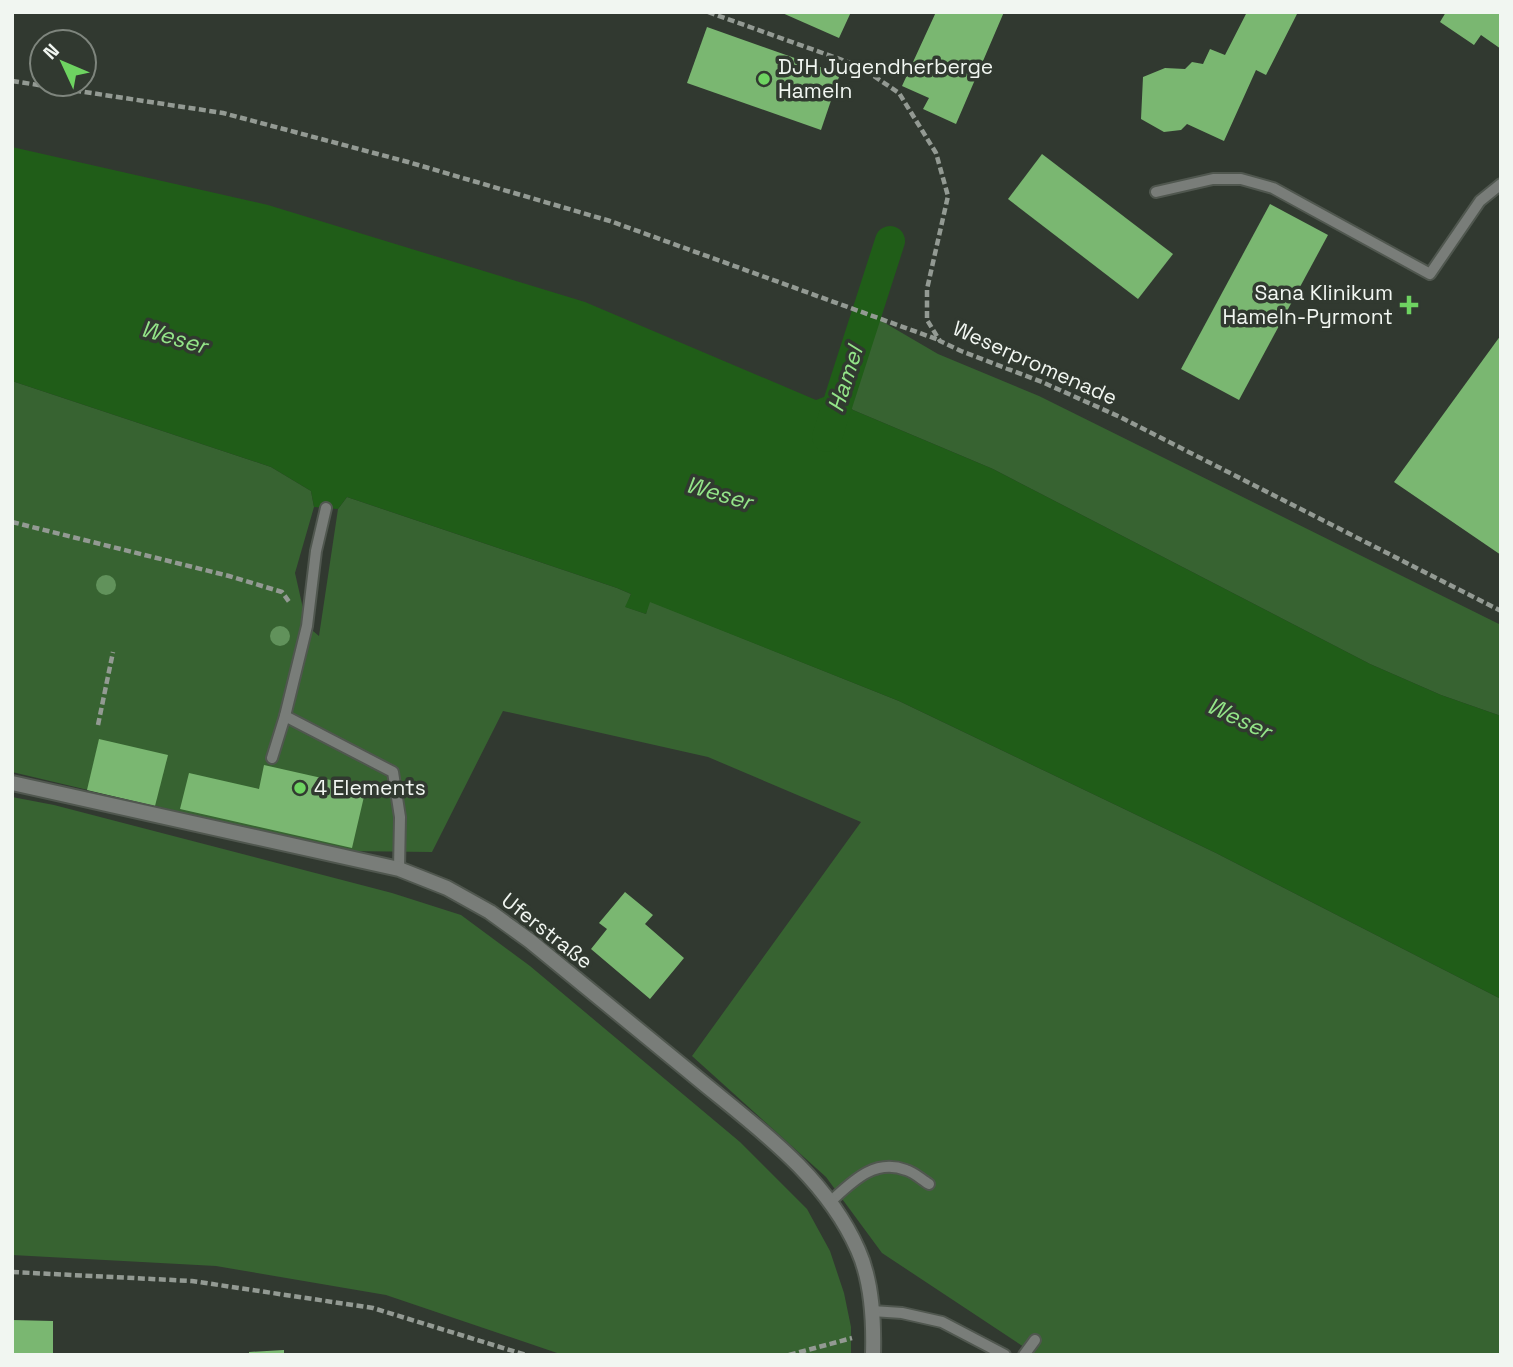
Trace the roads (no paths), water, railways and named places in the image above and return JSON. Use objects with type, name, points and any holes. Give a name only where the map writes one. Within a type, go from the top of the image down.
[{"type":"street","name":"Uferstraße","points":[[12,783],[399,869],[447,888],[490,912],[530,941],[791,1156],[830,1202],[859,1250],[872,1311],[873,1355]]},
{"type":"lane","points":[[1156,192],[1213,179],[1241,179],[1273,188],[1430,274],[1480,201],[1501,184]]},
{"type":"lane","points":[[272,758],[307,626],[316,551],[326,508]]},
{"type":"lane","points":[[285,716],[393,772],[400,817],[399,869]]},
{"type":"lane","points":[[830,1202],[860,1175],[883,1166],[906,1170],[929,1184]]},
{"type":"lane","points":[[872,1311],[902,1313],[942,1322],[1005,1355]]},
{"type":"lane","points":[[1024,1355],[1035,1340]]},
{"type":"water","name":"Weser","points":[[12,147],[268,205],[585,302],[816,400],[829,395],[840,399],[853,410],[993,469],[1370,664],[1441,695],[1501,716],[1501,999],[1216,853],[899,701],[650,602],[646,614],[625,607],[631,594],[617,588],[347,497],[338,509],[314,507],[311,491],[271,467],[12,381]]},
{"type":"waterway","name":"Hamel","points":[[827,437],[890,241]]},
{"type":"place","name":"DJH Jugendherberge Hameln","points":[[764,79]]},
{"type":"place","name":"Sana Klinikum Hameln-Pyrmont","points":[[1409,305]]},
{"type":"place","name":"4 Elements","points":[[300,788]]}]
